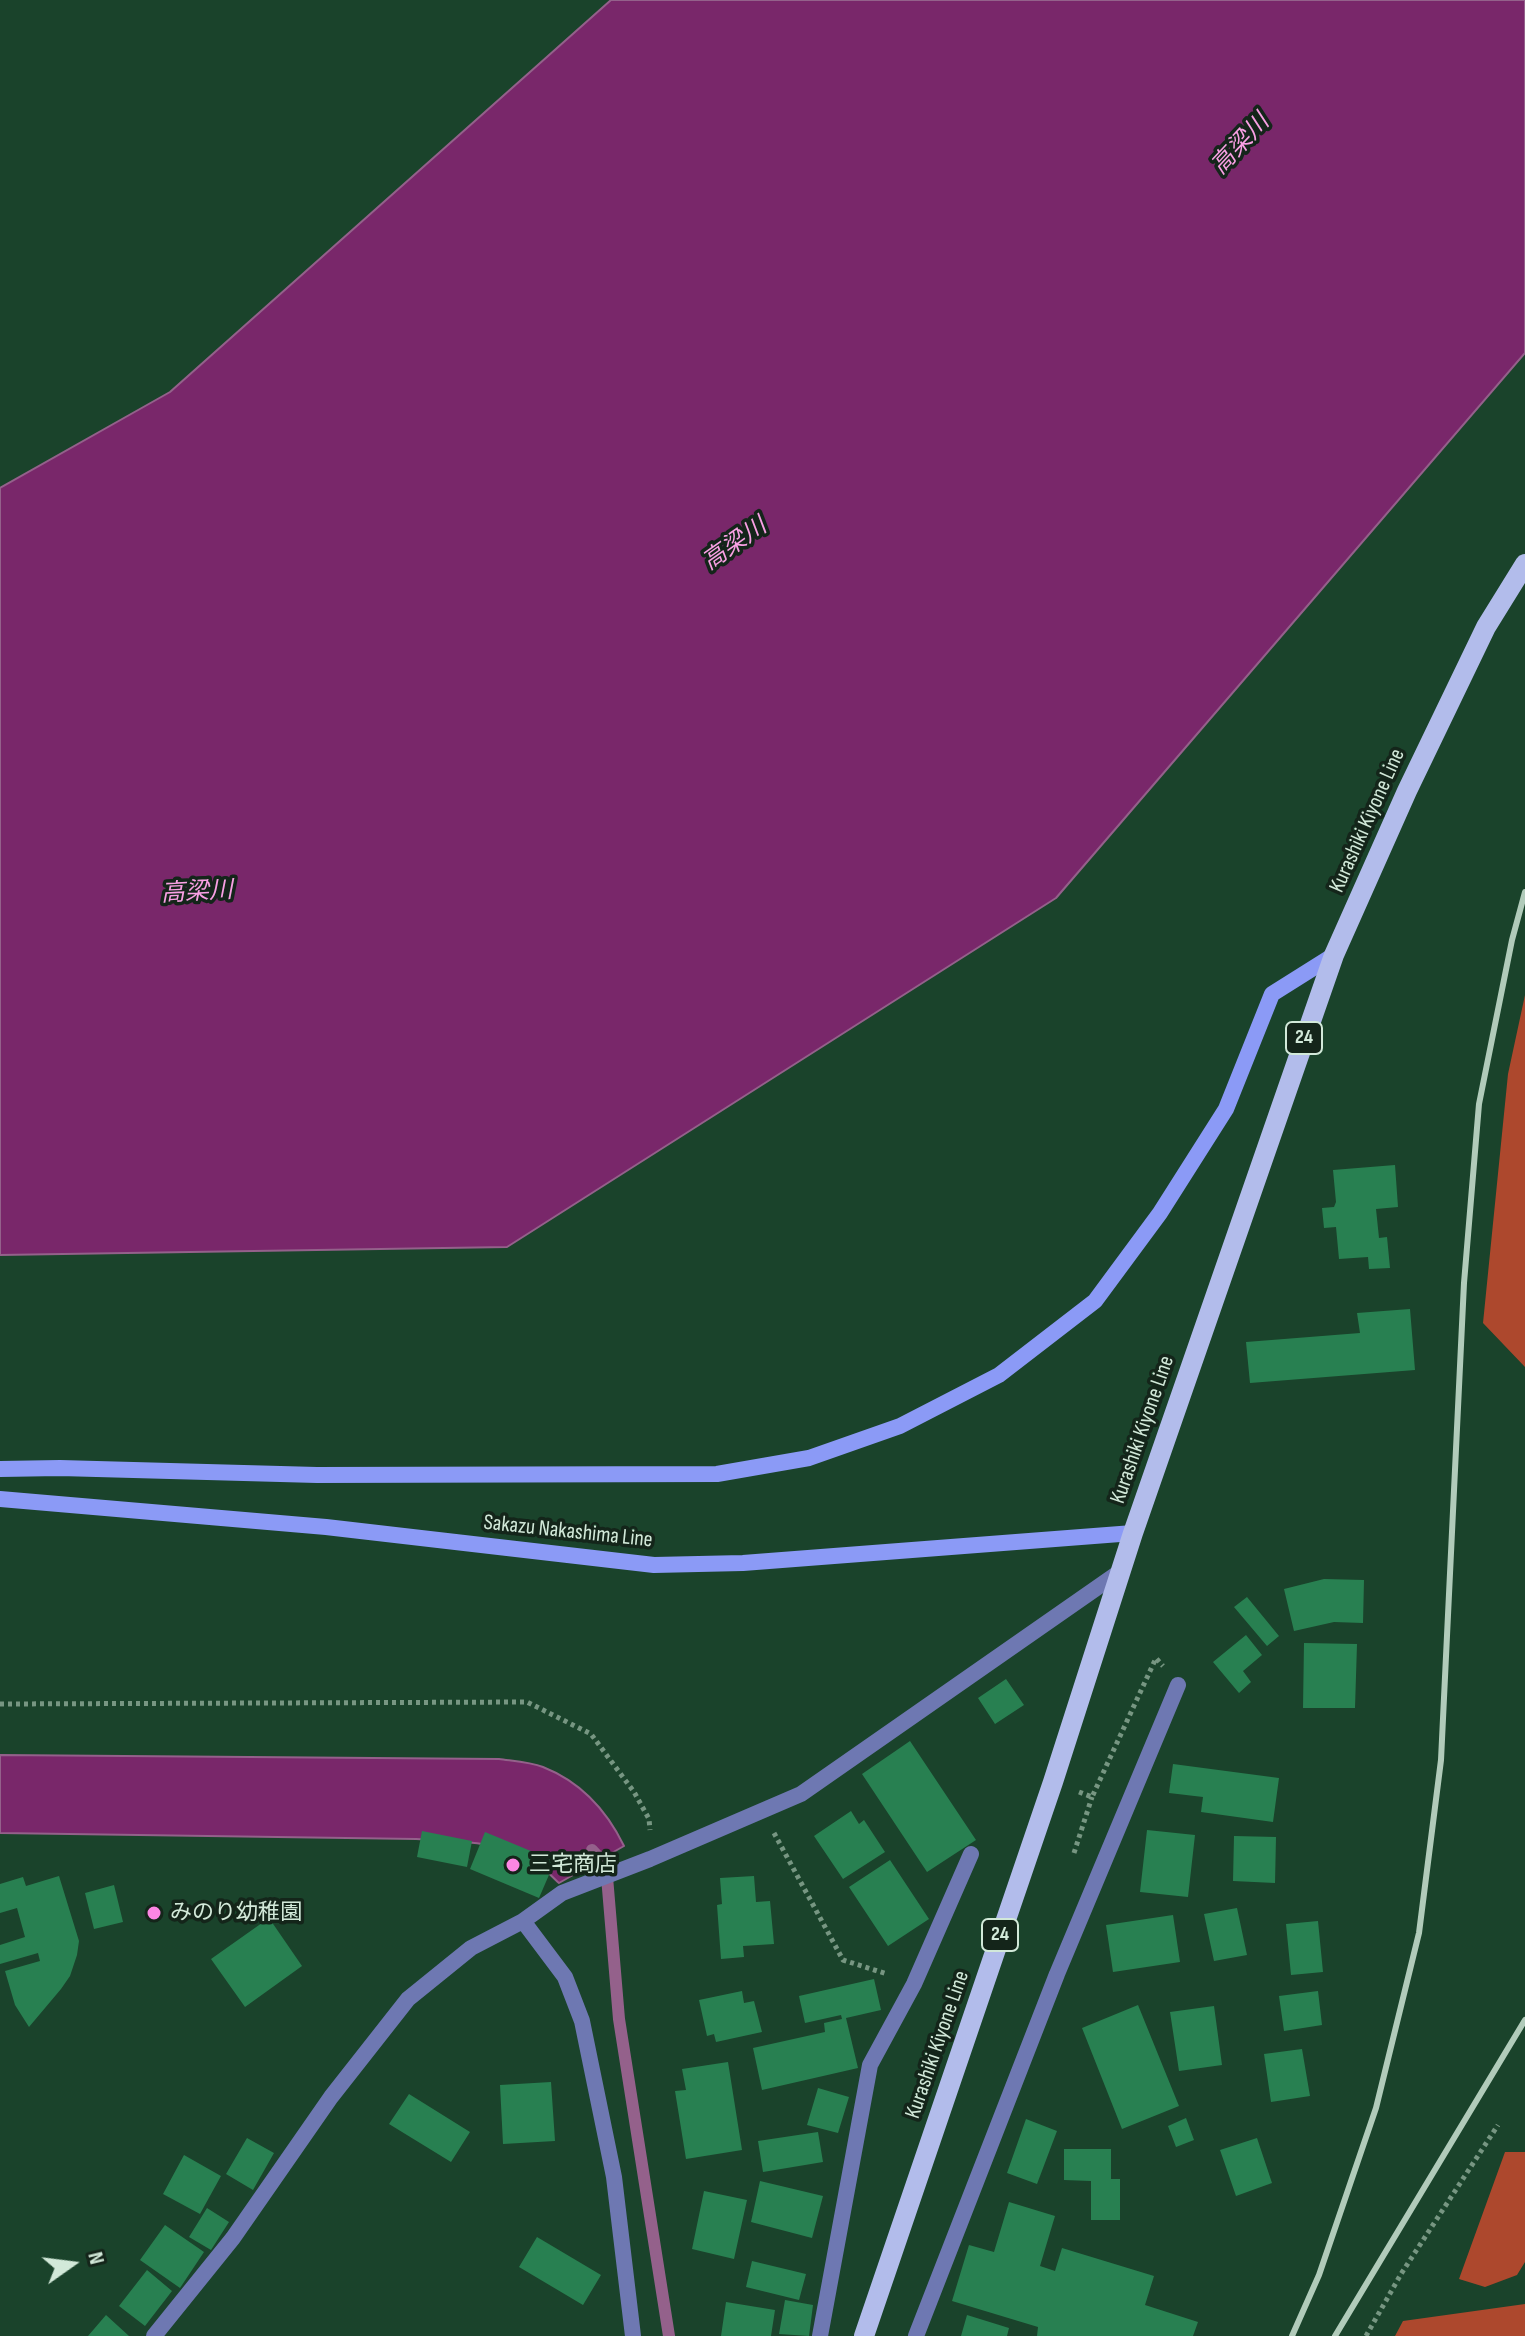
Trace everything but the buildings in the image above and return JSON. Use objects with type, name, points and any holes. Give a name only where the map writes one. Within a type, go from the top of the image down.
[{"type":"main road","name":"Kurashiki Kiyone Line","points":[[864,2336],[1053,1782],[1133,1533],[1334,955],[1407,791],[1486,627],[1525,564]]},
{"type":"main road","points":[[0,1469],[317,1475],[717,1474],[809,1458],[900,1426],[999,1375],[1095,1301],[1160,1213],[1226,1109],[1272,994],[1334,955]]},
{"type":"main road","name":"Sakazu Nakashima Line","points":[[0,1499],[326,1527],[654,1565],[743,1563],[1133,1533]]},
{"type":"street","points":[[154,2336],[233,2238],[331,2097],[408,1999],[471,1948],[523,1921],[562,1893],[801,1794],[1121,1571]]},
{"type":"street","points":[[916,2336],[1057,1974],[1178,1685]]},
{"type":"street","points":[[820,2336],[870,2065],[914,1984],[971,1854]]},
{"type":"street","points":[[523,1921],[565,1977],[582,2021],[614,2177],[633,2336]]},
{"type":"path","points":[[1053,1782],[1092,1797],[1156,1658],[1178,1685]]},
{"type":"path","points":[[0,1704],[527,1702],[591,1734],[634,1792],[649,1819],[650,1859]]},
{"type":"path","points":[[761,1811],[843,1960],[914,1984]]},
{"type":"path","points":[[1366,2336],[1401,2274],[1498,2125]]},
{"type":"shaded area","points":[[1525,995],[1525,1367],[1483,1323],[1508,1074]]},
{"type":"shaded area","points":[[1505,2152],[1525,2152],[1525,2262],[1517,2275],[1485,2287],[1459,2279]]},
{"type":"shaded area","points":[[1525,2304],[1525,2336],[1395,2336],[1403,2321]]},
{"type":"water","name":"高梁川","points":[[611,0],[1525,0],[1525,353],[1056,898],[507,1247],[0,1255],[0,488],[170,392]]},
{"type":"water","points":[[0,1755],[499,1759],[521,1762],[557,1773],[581,1789],[610,1821],[624,1846],[559,1883],[530,1858],[503,1848],[474,1843],[416,1839],[0,1833]]},
{"type":"waterway","points":[[592,1850],[606,1865],[619,2019],[669,2336]]},
{"type":"railway","points":[[1292,2336],[1319,2275],[1376,2108],[1419,1933],[1441,1760],[1464,1283],[1479,1104],[1512,940],[1525,892]]},
{"type":"railway","points":[[1335,2336],[1525,2020]]},
{"type":"place","name":"三宅商店","points":[[513,1865]]},
{"type":"place","name":"みのり幼稚園","points":[[154,1913]]}]
